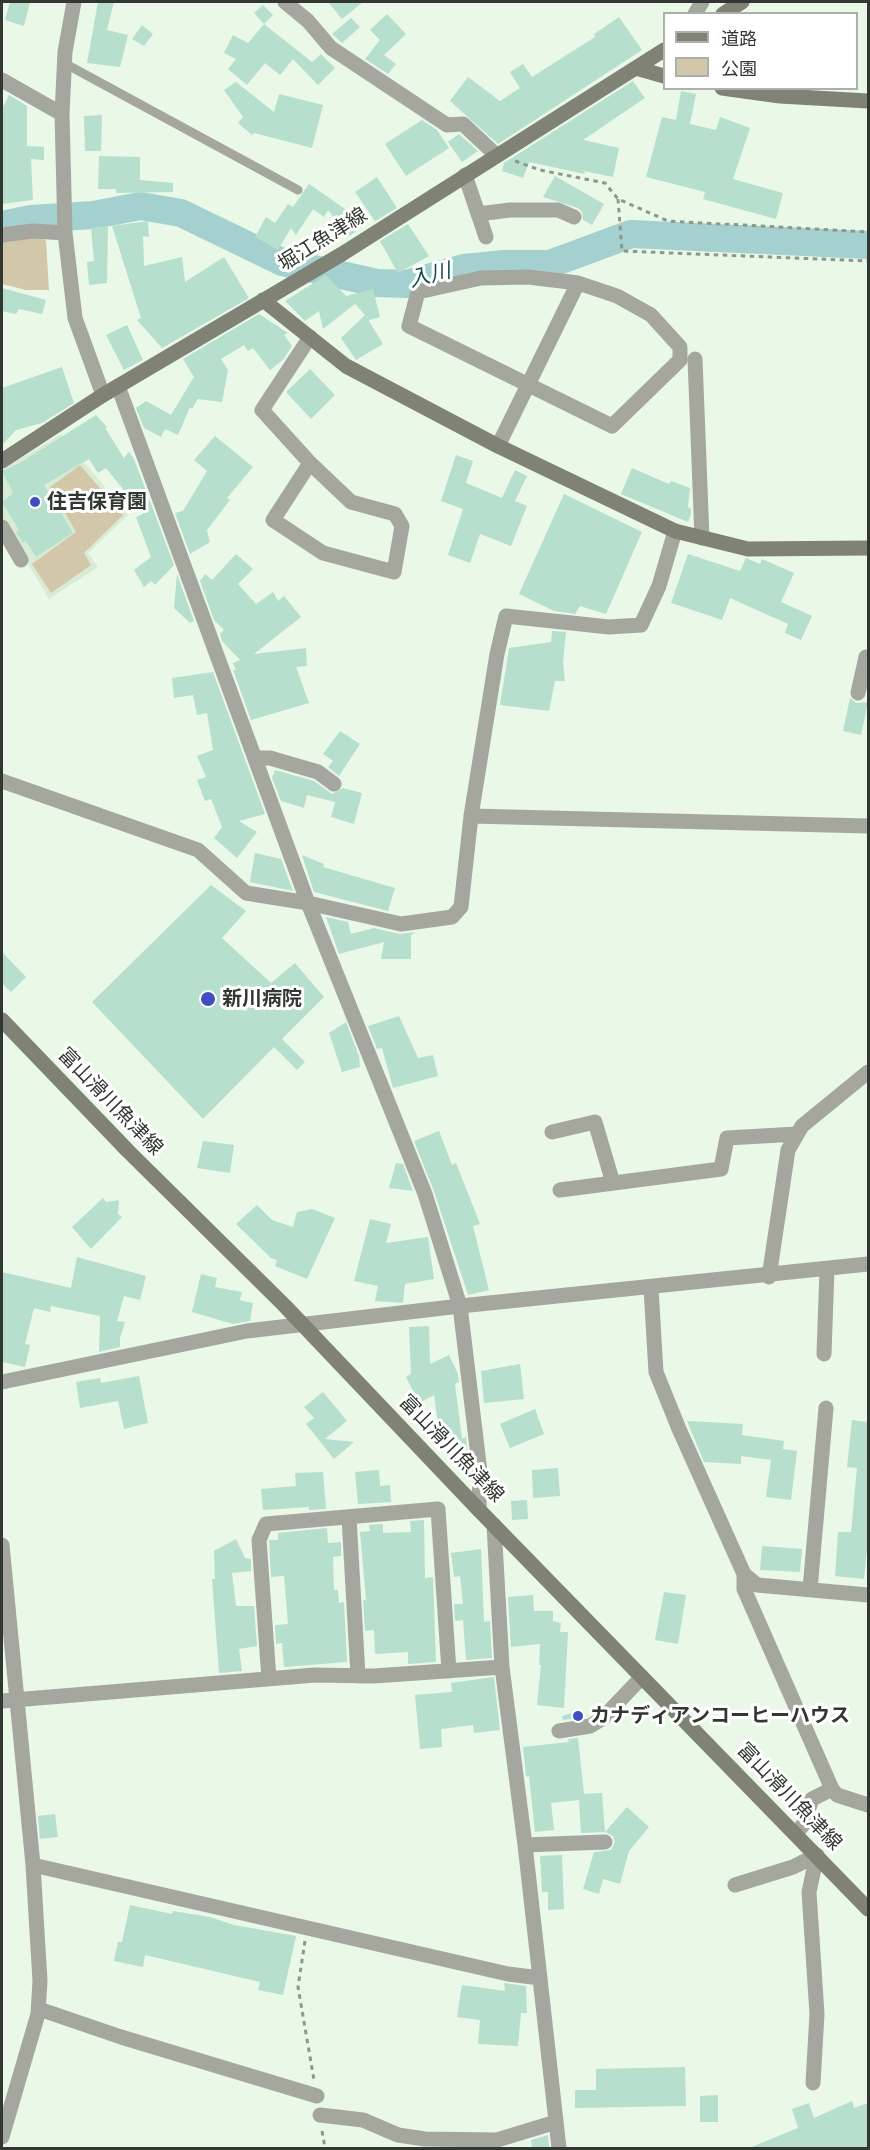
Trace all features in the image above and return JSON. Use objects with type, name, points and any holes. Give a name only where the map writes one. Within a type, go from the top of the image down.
[{"type":"main road","points":[[726,12],[742,2]]},
{"type":"main road","name":"堀江魚津線","points":[[2,461],[103,395],[333,260],[663,51]]},
{"type":"main road","points":[[636,68],[663,76]]},
{"type":"main road","points":[[736,90],[780,96],[868,101]]},
{"type":"main road","points":[[263,300],[346,366],[498,446],[675,531],[748,549],[868,548]]},
{"type":"main road","name":"富山滑川魚津線","points":[[2,1020],[128,1151],[304,1326],[479,1510],[868,1909]]},
{"type":"street","points":[[74,2],[64,63],[62,114],[65,232],[75,318],[103,395]]},
{"type":"street","points":[[285,2],[340,55],[447,125],[463,124],[496,155]]},
{"type":"street","points":[[2,80],[62,114]]},
{"type":"street","points":[[465,175],[486,237]]},
{"type":"street","points":[[478,214],[510,210],[558,210],[574,217]]},
{"type":"street","points":[[2,235],[33,231],[65,232]]},
{"type":"street","points":[[528,277],[578,283],[617,296],[651,315],[681,347],[680,360],[612,426],[527,386],[409,326],[418,292],[481,278],[528,277]]},
{"type":"street","points":[[498,446],[578,283]]},
{"type":"street","points":[[310,337],[262,410],[310,463],[351,502],[395,514],[402,525],[394,572],[323,553],[273,520],[310,463]]},
{"type":"street","points":[[695,360],[702,538]]},
{"type":"street","points":[[118,386],[308,903],[425,1194],[460,1306],[480,1472],[479,1510]]},
{"type":"street","points":[[2,527],[21,560]]},
{"type":"street","points":[[2,781],[198,850],[246,893],[308,903],[401,924],[452,917],[461,907],[471,816],[497,654],[506,616],[609,627],[641,625],[659,586],[675,531]]},
{"type":"street","points":[[858,693],[866,657],[868,658]]},
{"type":"street","points":[[255,758],[270,758],[318,772],[334,784]]},
{"type":"street","points":[[471,816],[868,826]]},
{"type":"street","points":[[769,1277],[788,1150],[802,1126],[868,1072]]},
{"type":"street","points":[[552,1132],[595,1122],[613,1183]]},
{"type":"street","points":[[560,1190],[721,1169],[727,1138],[797,1134]]},
{"type":"street","points":[[2,1382],[247,1331],[460,1306],[769,1277],[868,1264]]},
{"type":"street","points":[[824,1354],[827,1269]]},
{"type":"street","points":[[651,1288],[656,1372],[744,1574],[744,1589],[832,1789],[837,1795],[868,1805]]},
{"type":"street","points":[[810,1589],[826,1408]]},
{"type":"street","points":[[269,1679],[259,1540],[266,1524],[438,1509],[449,1671]]},
{"type":"street","points":[[349,1517],[358,1676]]},
{"type":"street","points":[[494,1525],[502,1667],[525,1845],[559,2148]]},
{"type":"street","points":[[2,1545],[33,1865],[40,1981],[39,2009],[2,2137]]},
{"type":"street","points":[[744,1574],[757,1584],[868,1595]]},
{"type":"street","points":[[2,1701],[315,1675],[358,1676],[502,1667]]},
{"type":"street","points":[[559,1731],[590,1726],[603,1718],[642,1677]]},
{"type":"street","points":[[795,1834],[806,1819],[812,1799],[832,1789]]},
{"type":"street","points":[[525,1845],[605,1842]]},
{"type":"street","points":[[735,1886],[793,1867],[817,1855]]},
{"type":"street","points":[[813,2083],[817,2014],[809,1892],[817,1855]]},
{"type":"street","points":[[33,1865],[540,1978]]},
{"type":"street","points":[[39,2009],[121,2037],[317,2096]]},
{"type":"street","points":[[320,2115],[363,2120],[398,2135],[425,2139],[497,2140],[556,2122]]},
{"type":"lane","points":[[64,63],[298,190]]},
{"type":"path","points":[[496,155],[540,170],[605,183],[618,199],[668,221],[868,232]]},
{"type":"path","points":[[618,199],[622,252],[868,261]]},
{"type":"path","points":[[308,1928],[298,1987],[317,2096]]},
{"type":"path","points":[[320,2115],[325,2148]]},
{"type":"shaded area","points":[[61,434],[128,515],[88,553],[98,567],[49,599],[2,521],[2,470]]},
{"type":"green space","points":[[40,236],[46,241],[49,290],[26,290],[2,284],[2,241]]},
{"type":"green space","points":[[80,465],[123,515],[84,553],[91,565],[51,593],[32,564],[76,532],[50,487]]},
{"type":"building","points":[[10,2],[30,2],[24,26],[5,20]]},
{"type":"building","points":[[98,2],[114,2],[107,30],[128,35],[120,67],[87,63]]},
{"type":"building","points":[[328,2],[363,2],[342,19]]},
{"type":"building","points":[[263,5],[273,15],[264,24],[254,13]]},
{"type":"building","points":[[387,14],[406,34],[384,55],[396,64],[388,74],[365,59],[380,40],[370,30]]},
{"type":"building","points":[[619,17],[642,50],[498,144],[450,101],[468,77],[500,101],[520,88],[510,72],[523,64],[532,77],[595,37],[594,34]]},
{"type":"building","points":[[351,18],[360,27],[342,43],[332,34]]},
{"type":"building","points":[[264,24],[312,62],[321,54],[335,68],[318,85],[293,59],[280,75],[265,63],[247,85],[228,69],[236,59],[224,53],[233,35],[248,43]]},
{"type":"building","points":[[142,25],[153,34],[144,46],[132,39]]},
{"type":"building","points":[[633,81],[645,98],[583,140],[619,148],[613,177],[584,171],[585,174],[529,162],[523,178],[502,171],[504,163]]},
{"type":"building","points":[[236,82],[274,112],[279,94],[323,105],[312,148],[254,133],[252,135],[238,123],[243,117],[224,90]]},
{"type":"building","points":[[681,91],[696,94],[690,124],[716,130],[720,117],[750,128],[733,179],[783,193],[776,219],[703,199],[705,192],[646,177],[662,117],[676,120]]},
{"type":"building","points":[[9,95],[27,106],[27,146],[44,147],[44,160],[31,159],[33,200],[2,204],[2,109]]},
{"type":"building","points":[[102,115],[101,151],[85,151],[84,116]]},
{"type":"building","points":[[422,120],[437,130],[449,148],[406,176],[385,144]]},
{"type":"building","points":[[459,134],[478,151],[462,162],[448,142]]},
{"type":"building","points":[[99,156],[140,157],[140,180],[173,183],[173,192],[116,193],[116,189],[98,189]]},
{"type":"building","points":[[555,176],[604,204],[592,225],[583,220],[582,212],[578,208],[543,197]]},
{"type":"building","points":[[377,177],[397,208],[375,221],[355,192]]},
{"type":"building","points":[[309,184],[367,224],[348,237],[328,210],[324,217],[313,209],[296,235],[291,228],[278,250],[255,237],[266,217],[275,223],[288,204],[293,207]]},
{"type":"building","points":[[148,221],[149,237],[143,236],[144,266],[182,257],[185,282],[224,257],[249,298],[162,348],[137,320],[141,318],[112,226]]},
{"type":"building","points":[[408,224],[429,256],[398,273],[380,241]]},
{"type":"building","points":[[108,226],[107,283],[89,285],[87,262],[94,261],[91,228]]},
{"type":"building","points":[[326,275],[346,296],[373,289],[380,317],[369,320],[366,316],[383,344],[356,360],[341,338],[365,315],[355,304],[323,329],[319,311],[305,321],[285,301]]},
{"type":"building","points":[[2,288],[46,300],[42,314],[19,309],[16,314],[2,311]]},
{"type":"building","points":[[259,314],[288,333],[284,335],[292,346],[283,360],[270,370],[253,348],[248,351],[244,345],[221,359],[228,370],[222,402],[198,399],[192,409],[190,407],[178,435],[165,429],[161,437],[144,428],[136,408],[146,401],[171,415],[194,377],[183,359]]},
{"type":"building","points":[[127,325],[143,360],[124,370],[106,335]]},
{"type":"building","points":[[62,367],[74,403],[42,423],[16,430],[2,445],[2,388]]},
{"type":"building","points":[[310,369],[335,395],[311,419],[286,392]]},
{"type":"building","points":[[96,415],[107,427],[105,428],[124,458],[129,452],[134,459],[174,565],[155,585],[151,581],[144,587],[134,570],[151,557],[136,517],[143,514],[106,468],[98,473],[89,459],[44,485],[73,533],[36,557],[26,541],[23,543],[16,532],[19,530],[2,502],[13,493],[2,471],[20,463]]},
{"type":"building","points":[[215,436],[253,467],[227,498],[230,500],[207,530],[210,542],[190,554],[175,513],[183,511],[207,471],[194,460]]},
{"type":"building","points":[[456,455],[473,461],[466,483],[502,498],[515,470],[527,476],[515,501],[527,506],[511,546],[480,534],[470,563],[448,555],[463,509],[441,501]]},
{"type":"building","points":[[632,468],[669,484],[671,481],[690,488],[688,507],[691,509],[691,514],[688,522],[621,494]]},
{"type":"building","points":[[564,494],[642,532],[606,614],[580,606],[575,614],[554,611],[519,594]]},
{"type":"building","points":[[236,554],[253,569],[238,584],[256,604],[273,592],[278,601],[284,596],[301,617],[254,654],[306,648],[307,666],[296,667],[309,703],[251,720],[233,670],[236,670],[233,663],[240,660],[222,641],[220,634],[224,630],[214,620],[200,581],[205,574],[212,580]]},
{"type":"building","points":[[688,554],[740,571],[746,558],[760,564],[762,559],[794,573],[781,602],[812,616],[801,640],[785,633],[788,624],[730,598],[722,620],[671,603]]},
{"type":"building","points":[[177,574],[194,621],[190,623],[174,608]]},
{"type":"building","points":[[552,631],[566,632],[563,663],[565,681],[555,681],[549,711],[500,705],[509,648],[551,642]]},
{"type":"building","points":[[213,672],[265,814],[239,821],[257,832],[237,858],[214,838],[222,827],[211,799],[205,801],[197,780],[206,777],[197,756],[213,750],[207,713],[197,715],[193,695],[174,698],[172,678]]},
{"type":"building","points":[[850,698],[856,703],[868,702],[861,735],[843,731]]},
{"type":"building","points":[[340,731],[360,744],[339,776],[328,767],[333,761],[323,754]]},
{"type":"building","points":[[275,770],[314,781],[332,794],[343,788],[362,793],[354,824],[331,817],[335,802],[307,795],[304,808],[281,801],[272,778]]},
{"type":"building","points":[[255,853],[281,859],[293,891],[250,882]]},
{"type":"building","points":[[302,855],[324,864],[323,867],[395,888],[388,911],[314,892]]},
{"type":"building","points":[[211,885],[246,911],[222,938],[271,983],[295,963],[324,997],[282,1039],[305,1062],[297,1070],[274,1047],[203,1119],[92,1002]]},
{"type":"building","points":[[326,917],[348,922],[351,934],[374,928],[399,934],[416,932],[411,935],[411,959],[381,959],[384,942],[339,954]]},
{"type":"building","points":[[2,952],[26,977],[11,992],[2,983]]},
{"type":"building","points":[[399,1016],[418,1058],[433,1055],[438,1076],[393,1088],[382,1048],[377,1049],[368,1026]]},
{"type":"building","points":[[346,1022],[359,1056],[360,1067],[342,1072],[329,1033]]},
{"type":"building","points":[[439,1131],[452,1165],[456,1163],[480,1224],[473,1226],[489,1290],[468,1295],[434,1191],[414,1141]]},
{"type":"building","points":[[203,1141],[234,1145],[230,1173],[197,1168]]},
{"type":"building","points":[[396,1163],[403,1164],[413,1191],[389,1188]]},
{"type":"building","points":[[103,1198],[106,1202],[119,1200],[118,1214],[122,1217],[91,1249],[72,1227]]},
{"type":"building","points":[[257,1205],[272,1220],[293,1227],[297,1212],[312,1209],[335,1218],[307,1279],[275,1266],[277,1260],[271,1258],[236,1224]]},
{"type":"building","points":[[370,1219],[391,1224],[386,1243],[428,1237],[434,1279],[405,1284],[403,1303],[375,1301],[378,1286],[354,1281]]},
{"type":"building","points":[[77,1257],[146,1276],[140,1300],[124,1296],[117,1321],[125,1322],[120,1347],[99,1352],[100,1316],[51,1306],[50,1312],[34,1308],[25,1344],[30,1345],[25,1367],[2,1362],[2,1272],[71,1288]]},
{"type":"building","points":[[201,1274],[217,1278],[215,1287],[242,1292],[240,1300],[253,1303],[250,1321],[233,1324],[192,1312]]},
{"type":"building","points":[[429,1326],[430,1364],[449,1355],[458,1374],[459,1382],[455,1384],[462,1439],[466,1437],[468,1456],[465,1458],[465,1473],[446,1436],[440,1437],[434,1395],[419,1403],[406,1377],[411,1374],[409,1327]]},
{"type":"building","points":[[520,1364],[524,1399],[484,1403],[481,1371]]},
{"type":"building","points":[[139,1376],[148,1423],[124,1429],[118,1401],[80,1408],[76,1382],[100,1378],[101,1383]]},
{"type":"building","points":[[323,1392],[347,1421],[325,1439],[354,1442],[334,1459],[306,1424],[314,1418],[304,1407]]},
{"type":"building","points":[[535,1409],[544,1434],[510,1448],[500,1424]]},
{"type":"building","points":[[852,1420],[868,1422],[868,1540],[864,1579],[835,1576],[838,1532],[851,1532],[857,1468],[847,1467]]},
{"type":"building","points":[[687,1421],[743,1424],[742,1435],[784,1441],[783,1449],[797,1451],[791,1500],[766,1497],[771,1460],[741,1456],[741,1464],[704,1462]]},
{"type":"building","points":[[558,1468],[560,1496],[533,1498],[532,1470]]},
{"type":"building","points":[[379,1470],[380,1486],[390,1485],[391,1502],[358,1504],[355,1472]]},
{"type":"building","points":[[323,1472],[326,1509],[309,1510],[309,1507],[263,1510],[261,1489],[296,1486],[295,1473]]},
{"type":"building","points":[[527,1500],[528,1519],[512,1520],[511,1501]]},
{"type":"building","points":[[424,1520],[425,1578],[433,1577],[436,1662],[408,1664],[408,1652],[375,1654],[374,1630],[365,1631],[363,1600],[366,1600],[360,1532],[370,1531],[369,1525],[383,1524],[383,1533],[411,1532],[410,1521]]},
{"type":"building","points":[[327,1528],[328,1543],[341,1542],[341,1556],[333,1557],[334,1590],[338,1590],[339,1603],[344,1602],[347,1662],[284,1667],[282,1643],[276,1644],[275,1625],[288,1624],[284,1576],[271,1577],[269,1540],[278,1540],[278,1533]]},
{"type":"building","points":[[236,1539],[245,1558],[251,1559],[251,1571],[232,1573],[236,1606],[254,1606],[257,1646],[239,1649],[242,1671],[219,1673],[212,1579],[215,1579],[214,1551]]},
{"type":"building","points":[[762,1546],[802,1549],[800,1572],[760,1570]]},
{"type":"building","points":[[481,1549],[484,1622],[490,1621],[492,1658],[466,1660],[463,1620],[455,1621],[454,1604],[463,1604],[460,1576],[454,1577],[451,1553]]},
{"type":"building","points":[[664,1592],[686,1595],[678,1644],[655,1640]]},
{"type":"building","points":[[533,1595],[534,1611],[553,1611],[553,1621],[561,1623],[560,1632],[568,1632],[564,1708],[537,1705],[541,1665],[539,1665],[540,1644],[511,1647],[508,1597]]},
{"type":"building","points":[[494,1677],[500,1730],[474,1733],[473,1725],[441,1729],[442,1747],[420,1749],[415,1695],[452,1692],[451,1683]]},
{"type":"building","points":[[575,1712],[576,1718],[563,1720],[562,1716]]},
{"type":"building","points":[[578,1738],[584,1794],[602,1793],[605,1832],[581,1833],[579,1800],[551,1803],[554,1830],[535,1832],[529,1776],[526,1777],[523,1747],[569,1742],[568,1739]]},
{"type":"building","points":[[627,1807],[649,1827],[629,1851],[620,1884],[603,1879],[599,1894],[583,1889],[594,1852],[611,1850],[615,1842],[613,1836],[605,1832]]},
{"type":"building","points":[[55,1814],[58,1837],[40,1839],[38,1816]]},
{"type":"building","points":[[562,1855],[564,1909],[548,1910],[548,1892],[542,1892],[540,1856]]},
{"type":"building","points":[[130,1905],[172,1914],[173,1911],[210,1917],[234,1925],[296,1936],[283,1995],[258,1990],[260,1982],[145,1955],[143,1967],[114,1961],[118,1942],[122,1942]]},
{"type":"building","points":[[504,1983],[526,1986],[527,2013],[521,2013],[518,2046],[478,2044],[480,2020],[457,2017],[462,1985],[505,1991]]},
{"type":"building","points":[[685,2067],[686,2106],[575,2108],[575,2090],[596,2090],[596,2069]]},
{"type":"building","points":[[718,2095],[718,2122],[700,2122],[700,2096]]},
{"type":"building","points":[[852,2101],[854,2108],[868,2103],[868,2148],[749,2148],[798,2128],[792,2109],[809,2103],[814,2118]]},
{"type":"building","points":[[548,2135],[549,2148],[532,2148],[531,2140]]},
{"type":"waterway","name":"入川","points":[[2,225],[31,219],[93,215],[141,206],[181,213],[282,262],[377,283],[406,284],[464,268],[504,264],[550,264],[631,234],[868,245]]},
{"type":"place","name":"住吉保育園","points":[[35,502]]},
{"type":"place","name":"新川病院","points":[[208,999]]},
{"type":"place","name":"カナディアンコーヒーハウス","points":[[578,1716]]}]
